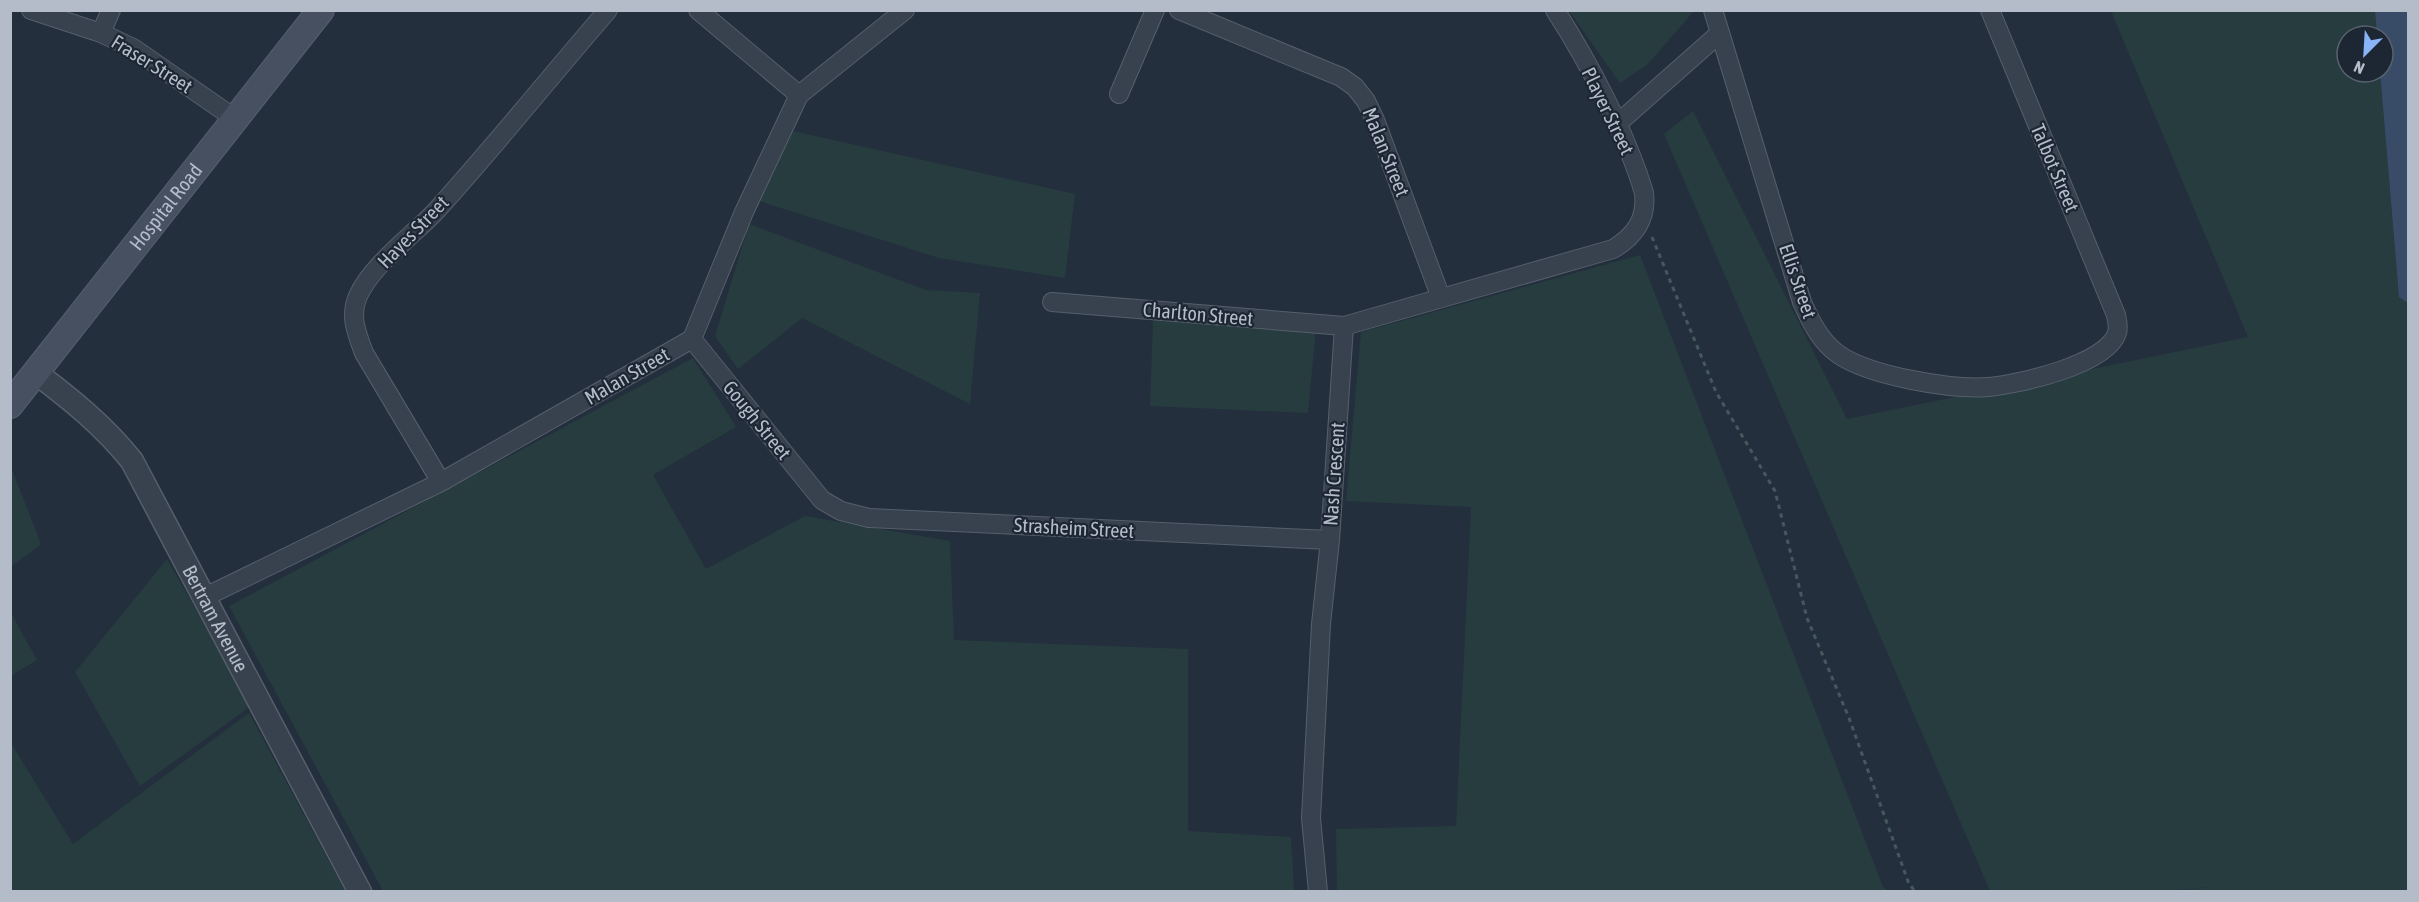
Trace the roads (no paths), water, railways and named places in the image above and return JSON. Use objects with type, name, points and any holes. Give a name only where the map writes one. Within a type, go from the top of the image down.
[{"type":"main road","name":"Hospital Road","points":[[10,405],[321,10]]},
{"type":"street","name":"Fraser Street","points":[[31,10],[101,33],[133,48],[234,118]]},
{"type":"street","points":[[101,33],[111,10]]},
{"type":"street","name":"Hayes Street","points":[[441,482],[364,353],[356,331],[353,312],[358,295],[369,278],[434,212],[608,10]]},
{"type":"street","points":[[698,10],[798,95]]},
{"type":"street","name":"Malan Street","points":[[205,597],[441,482],[692,339],[744,212],[798,95],[905,10]]},
{"type":"street","points":[[1119,94],[1155,10]]},
{"type":"street","name":"Malan Street","points":[[1179,10],[1323,68],[1355,87],[1366,101],[1375,120],[1441,298]]},
{"type":"street","name":"Player Street","points":[[1441,298],[1604,253],[1627,240],[1643,217],[1646,205],[1640,178],[1617,124],[1569,31],[1555,10]]},
{"type":"street","name":"Ellis Street","points":[[1713,10],[1802,302],[1812,325],[1825,343],[1838,354],[1854,364],[1882,374],[1988,387],[2044,375],[2093,358],[2113,340],[2118,326]]},
{"type":"street","name":"Talbot Street","points":[[1990,10],[2116,315],[2118,326]]},
{"type":"street","points":[[1617,124],[1720,33]]},
{"type":"street","points":[[1344,326],[1441,298]]},
{"type":"street","name":"Charlton Street","points":[[1052,302],[1344,326]]},
{"type":"street","name":"Nash Crescent","points":[[1318,891],[1311,818],[1321,624],[1330,540],[1344,326]]},
{"type":"street","name":"Gough Street","points":[[692,339],[822,500]]},
{"type":"street","name":"Bertram Avenue","points":[[36,373],[78,404],[108,431],[132,461],[360,891]]},
{"type":"street","name":"Strasheim Street","points":[[822,500],[841,511],[869,518],[1330,540]]},
{"type":"water","points":[[2375,11],[2408,11],[2408,303],[2399,297],[2381,84],[2395,84],[2395,24],[2376,24]]}]
